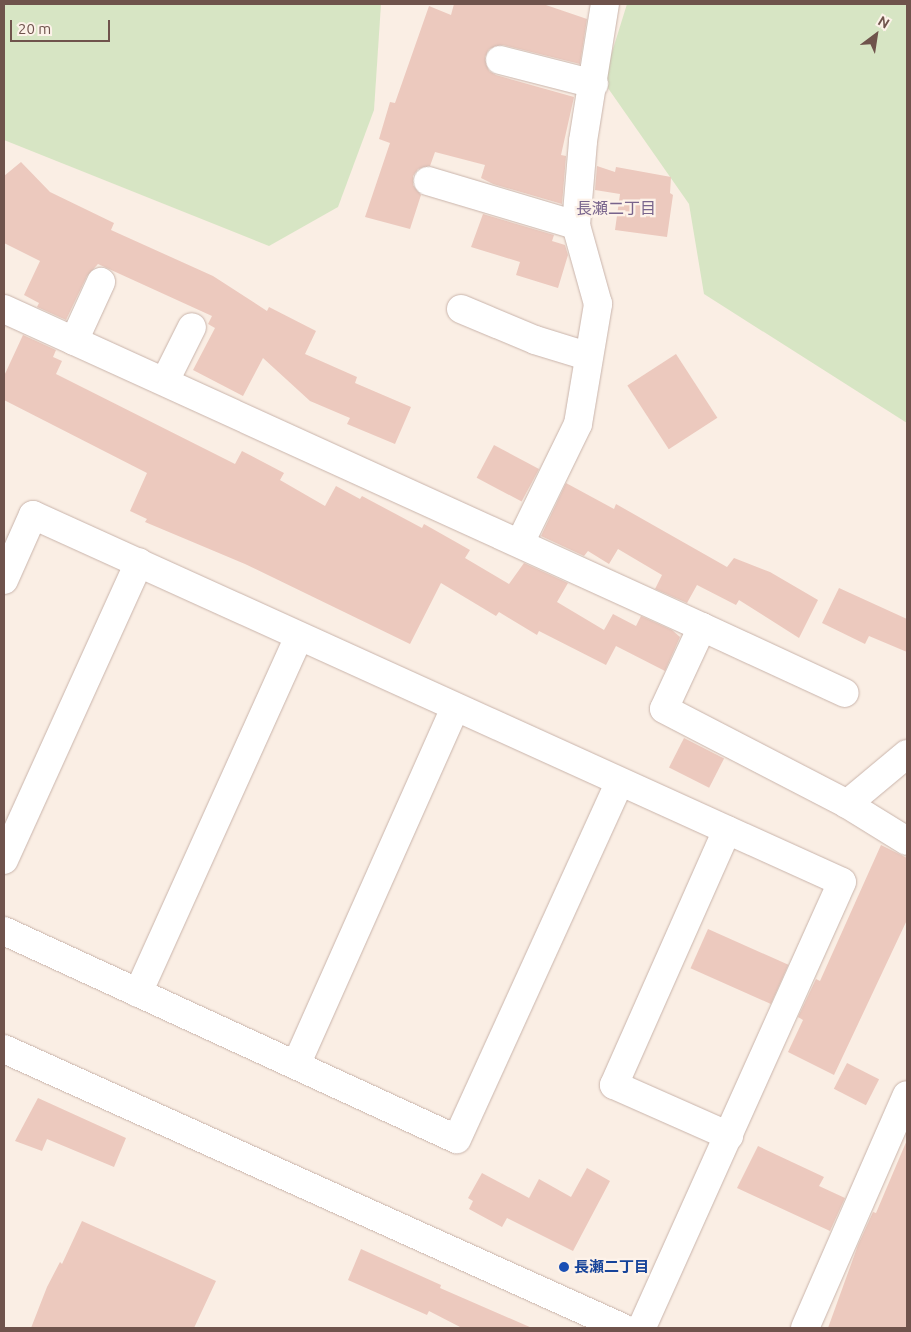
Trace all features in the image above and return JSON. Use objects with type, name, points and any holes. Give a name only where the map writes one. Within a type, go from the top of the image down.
[{"type":"street","points":[[520,543],[578,424],[587,356],[598,304],[576,225],[583,141],[594,84],[605,4]]},
{"type":"street","points":[[500,60],[594,84]]},
{"type":"street","points":[[428,181],[576,225]]},
{"type":"street","points":[[74,341],[101,282]]},
{"type":"street","points":[[4,309],[520,543],[845,694]]},
{"type":"street","points":[[461,309],[535,340],[587,356]]},
{"type":"street","points":[[165,381],[192,327]]},
{"type":"street","points":[[4,580],[33,515],[139,562],[298,638],[842,882],[642,1328]]},
{"type":"street","points":[[4,860],[139,562]]},
{"type":"street","points":[[702,628],[664,709],[847,804],[907,841]]},
{"type":"street","points":[[138,993],[298,638]]},
{"type":"street","points":[[296,1065],[455,708]]},
{"type":"street","points":[[847,804],[907,754]]},
{"type":"street","points":[[4,931],[457,1139],[620,782]]},
{"type":"street","points":[[727,830],[614,1085],[729,1136]]},
{"type":"street","points":[[4,1049],[623,1328]]},
{"type":"street","points":[[805,1328],[907,1095]]},
{"type":"green space","points":[[4,4],[381,4],[374,110],[338,207],[269,246],[4,140]]},
{"type":"green space","points":[[627,4],[907,4],[907,423],[704,294],[689,204],[603,81]]},
{"type":"building","points":[[454,4],[543,4],[587,19],[580,64],[503,45],[489,49],[485,57],[489,71],[496,75],[574,97],[561,155],[566,156],[562,204],[493,184],[481,178],[485,165],[435,152],[430,166],[418,169],[413,176],[413,185],[421,195],[410,229],[365,217],[390,143],[379,139],[390,102],[395,103],[429,6],[451,15]]},
{"type":"building","points":[[21,162],[50,192],[114,223],[111,230],[213,276],[267,311],[269,307],[316,331],[305,354],[357,377],[355,383],[411,407],[395,444],[347,424],[350,418],[310,401],[263,358],[243,396],[193,370],[215,328],[208,324],[212,316],[98,264],[87,276],[66,320],[37,307],[39,303],[24,295],[40,261],[4,243],[4,176]]},
{"type":"building","points":[[597,166],[615,172],[616,167],[671,177],[670,193],[673,195],[667,237],[615,230],[620,194],[595,190]]},
{"type":"building","points":[[483,214],[554,235],[552,241],[565,245],[568,255],[558,288],[516,275],[520,262],[471,247]]},
{"type":"building","points":[[23,335],[56,350],[53,357],[62,361],[56,374],[235,464],[242,451],[284,473],[280,480],[325,506],[336,486],[360,499],[362,496],[422,528],[424,524],[470,550],[465,558],[509,584],[524,563],[568,583],[557,602],[604,630],[613,614],[636,626],[641,616],[672,630],[680,637],[665,671],[616,646],[606,665],[539,631],[537,635],[499,612],[496,616],[441,583],[410,644],[245,564],[145,522],[147,519],[130,511],[147,473],[4,400],[4,376]]},
{"type":"building","points":[[676,354],[717,418],[669,449],[627,386]]},
{"type":"building","points":[[494,445],[539,469],[522,502],[477,478]]},
{"type":"building","points":[[566,483],[614,509],[616,504],[727,567],[734,558],[770,572],[818,600],[799,638],[739,600],[736,605],[697,585],[687,603],[655,589],[662,575],[618,549],[609,564],[588,551],[584,556],[541,536]]},
{"type":"building","points":[[839,588],[907,619],[907,652],[869,636],[865,644],[822,623]]},
{"type":"building","points":[[684,738],[724,758],[709,788],[669,767]]},
{"type":"building","points":[[881,845],[907,858],[907,920],[834,1075],[788,1052],[803,1020],[798,1017],[816,979],[820,981]]},
{"type":"building","points":[[708,929],[788,965],[771,1004],[691,968]]},
{"type":"building","points":[[847,1063],[879,1079],[866,1105],[834,1089]]},
{"type":"building","points":[[38,1098],[126,1138],[114,1167],[47,1139],[42,1151],[15,1141]]},
{"type":"building","points":[[907,1140],[907,1328],[828,1328],[858,1245],[873,1212],[876,1213]]},
{"type":"building","points":[[758,1146],[824,1177],[819,1186],[845,1198],[830,1231],[737,1188]]},
{"type":"building","points":[[587,1168],[610,1181],[573,1251],[507,1218],[502,1227],[469,1209],[473,1201],[468,1198],[482,1173],[529,1198],[539,1179],[571,1197]]},
{"type":"building","points":[[82,1221],[216,1281],[194,1328],[31,1328],[47,1287],[60,1262],[62,1264]]},
{"type":"building","points":[[361,1249],[441,1285],[440,1288],[532,1328],[462,1328],[429,1311],[427,1315],[348,1280]]},
{"type":"place","name":"長瀬二丁目","points":[[564,1267]]},
{"type":"district","name":"長瀬二丁目","points":[[616,208]]}]
